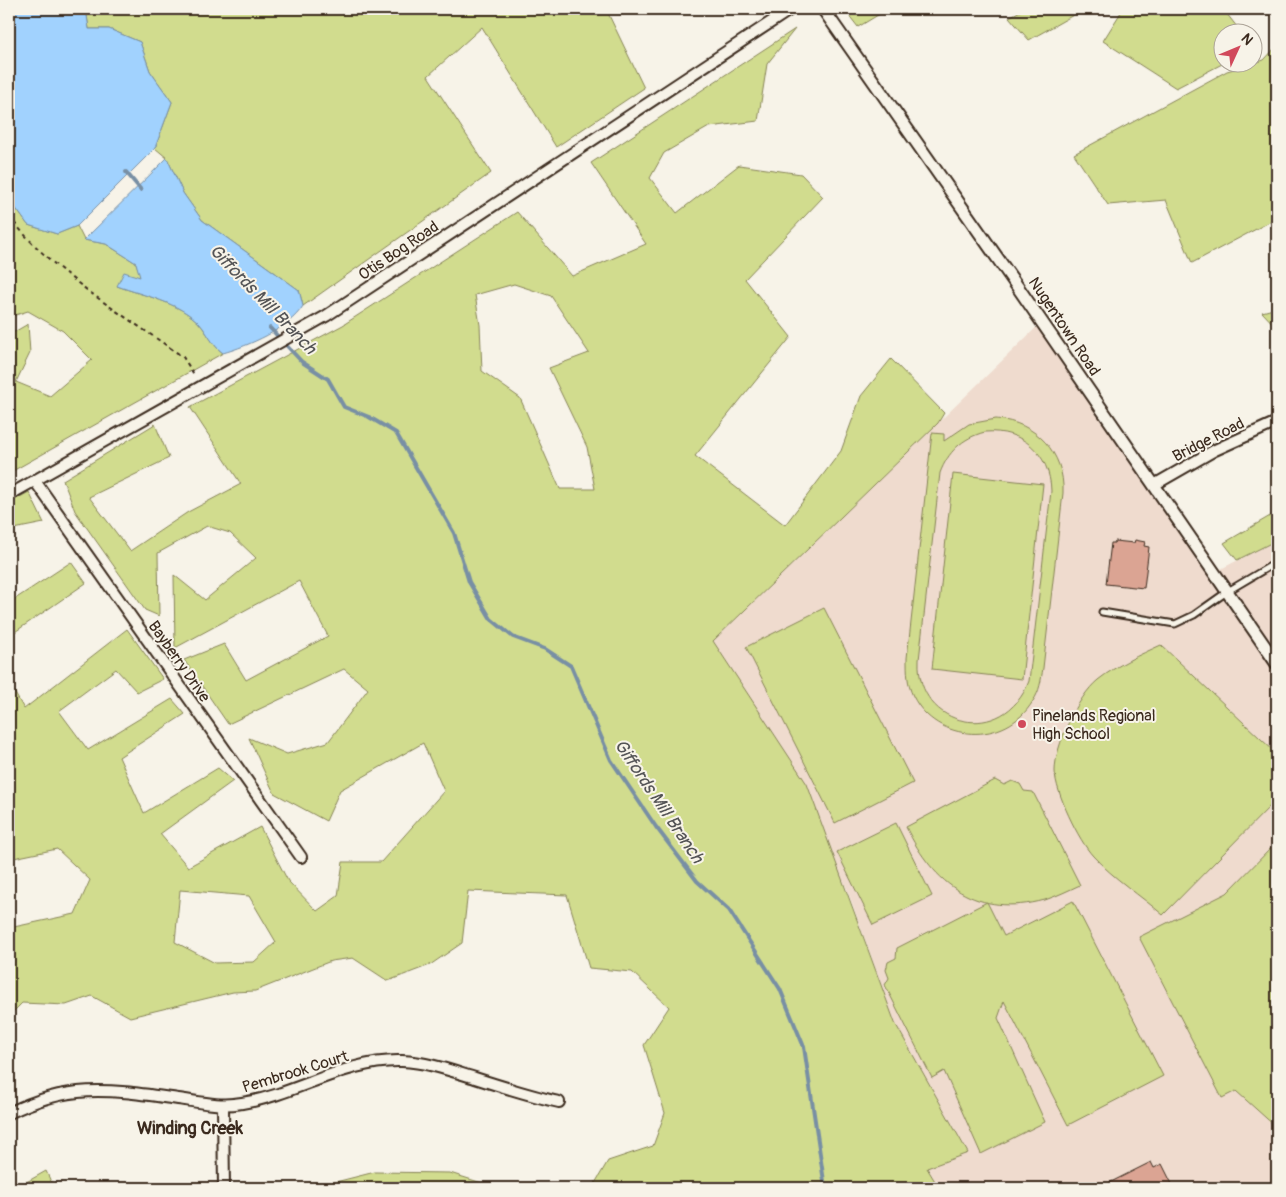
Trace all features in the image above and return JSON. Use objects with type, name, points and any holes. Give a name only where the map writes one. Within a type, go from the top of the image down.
[{"type":"street","name":"Otis Bog Road","points":[[9,495],[326,316],[791,9]]},
{"type":"street","name":"Nugentown Road","points":[[823,9],[1277,664]]},
{"type":"street","name":"Bridge Road","points":[[1154,486],[1208,453],[1277,422]]},
{"type":"street","name":"Bayberry Drive","points":[[35,481],[301,857]]},
{"type":"street","name":"Pembrook Court","points":[[9,1113],[36,1100],[83,1090],[110,1090],[223,1106],[278,1095],[372,1062],[402,1061],[435,1065],[529,1096],[559,1102]]},
{"type":"street","points":[[223,1106],[224,1188]]},
{"type":"lane","points":[[1102,612],[1175,624],[1194,615],[1228,591],[1277,562]]},
{"type":"path","points":[[9,216],[51,262],[182,357],[202,386]]},
{"type":"shaded area","name":"Pinelands Regional High School","points":[[1042,322],[1215,572],[1277,540],[1277,1188],[939,1188],[927,1168],[968,1153],[895,1023],[846,887],[713,641]]},
{"type":"green space","points":[[86,9],[606,9],[644,88],[556,147],[482,27],[428,76],[491,173],[303,306],[299,290],[202,220],[183,193],[167,158],[155,148],[172,102],[150,71],[140,42],[109,29],[89,29]]},
{"type":"green space","points":[[844,9],[888,9],[858,27]]},
{"type":"green space","points":[[1024,9],[1084,9],[1029,40],[1009,17]]},
{"type":"green space","points":[[1123,9],[1223,9],[1233,22],[1214,22],[1214,68],[1176,88],[1103,41]]},
{"type":"green space","points":[[795,29],[767,64],[758,121],[709,127],[664,153],[650,178],[677,213],[739,165],[801,174],[823,197],[745,279],[791,337],[695,456],[785,525],[841,451],[861,396],[891,359],[944,413],[938,423],[713,641],[807,784],[895,1023],[968,1153],[927,1168],[939,1188],[588,1188],[594,1185],[608,1161],[653,1146],[665,1113],[644,1045],[669,1007],[632,972],[589,968],[567,895],[468,891],[462,943],[430,965],[388,981],[353,958],[331,961],[255,991],[233,992],[130,1017],[92,996],[66,1005],[22,1003],[9,1016],[9,928],[75,914],[90,880],[57,849],[9,859],[9,683],[24,709],[127,629],[163,679],[137,692],[116,669],[59,711],[88,750],[172,699],[185,714],[119,757],[144,813],[218,768],[233,781],[160,834],[188,867],[260,827],[288,881],[317,911],[338,896],[343,862],[381,862],[444,791],[423,743],[340,790],[326,821],[274,793],[249,738],[287,754],[328,742],[368,689],[344,669],[228,724],[184,660],[224,644],[246,680],[328,636],[299,581],[175,648],[174,575],[205,600],[256,558],[230,533],[207,526],[158,553],[159,616],[145,610],[75,511],[63,480],[155,424],[169,458],[89,497],[130,551],[188,512],[241,484],[190,407],[343,325],[517,212],[572,276],[646,244],[591,163]],"holes":[[[514,284],[551,296],[589,353],[549,368],[587,447],[595,489],[560,489],[520,398],[482,371],[480,325],[475,295]],[[180,890],[249,896],[276,942],[254,962],[215,963],[175,942]]]},
{"type":"green space","points":[[1277,46],[1277,218],[1192,263],[1166,200],[1108,205],[1074,154],[1225,72],[1264,72],[1264,60]]},
{"type":"green space","points":[[9,199],[28,225],[57,234],[77,226],[84,240],[106,244],[136,263],[141,277],[117,286],[161,300],[191,316],[223,353],[9,473],[9,335],[28,324],[30,353],[16,382],[50,396],[92,360],[63,331],[28,311],[9,317]]},
{"type":"green space","points":[[1277,308],[1277,328],[1262,312]]},
{"type":"green space","points":[[996,419],[1024,426],[1035,433],[1045,442],[1059,465],[1063,493],[1043,668],[1037,693],[1021,716],[1006,726],[989,732],[971,733],[954,730],[938,723],[924,712],[911,691],[907,663],[932,433],[944,434],[944,441],[969,424]],"holes":[[[985,432],[998,432],[1022,439],[1032,446],[1045,465],[1051,491],[1029,681],[1017,702],[1001,715],[983,721],[964,721],[946,714],[932,702],[922,683],[919,660],[940,473],[952,452],[963,442]]]},
{"type":"green space","points":[[953,474],[1043,484],[1022,679],[932,669]]},
{"type":"green space","points":[[29,492],[44,523],[9,530],[9,503]]},
{"type":"green space","points":[[1277,512],[1277,540],[1237,560],[1224,543]]},
{"type":"green space","points":[[71,562],[86,583],[9,636],[9,603]]},
{"type":"green space","points":[[824,608],[913,783],[835,823],[746,647]]},
{"type":"green space","points":[[1161,645],[1277,754],[1277,799],[1163,915],[1109,872],[1087,849],[1063,803],[1055,771],[1063,735],[1090,687],[1113,670]]},
{"type":"green space","points":[[995,780],[1004,785],[1012,781],[1020,784],[1024,791],[1033,792],[1080,885],[1045,900],[1021,904],[999,904],[979,900],[961,892],[944,880],[930,865],[917,848],[906,827]]},
{"type":"green space","points":[[896,823],[932,896],[873,925],[837,852]]},
{"type":"green space","points":[[1276,843],[1276,1127],[1236,1091],[1222,1098],[1139,937],[1227,893]]},
{"type":"green space","points":[[1073,901],[1163,1076],[1068,1125],[1004,1001],[998,1018],[1045,1122],[981,1154],[944,1071],[932,1078],[885,985],[889,978],[886,970],[888,962],[896,958],[897,948],[987,902],[1004,936]]},
{"type":"green space","points":[[46,1171],[54,1188],[16,1188]]},
{"type":"green space","points":[[375,1172],[450,1173],[498,1188],[312,1188]]},
{"type":"water","points":[[9,9],[86,9],[89,29],[109,29],[140,42],[150,71],[172,102],[155,148],[77,226],[57,234],[28,225],[9,199]]},
{"type":"water","points":[[167,158],[183,193],[202,220],[299,290],[303,306],[289,322],[279,329],[256,341],[223,353],[191,316],[161,300],[117,286],[124,272],[140,277],[136,263],[106,244],[84,240]]},
{"type":"building","points":[[1135,540],[1145,542],[1144,546],[1149,547],[1144,588],[1106,584],[1111,543],[1115,541],[1134,543]]},
{"type":"building","points":[[1151,1162],[1154,1168],[1162,1164],[1174,1188],[1099,1188]]},
{"type":"waterway","name":"Giffords Mill Branch","points":[[126,172],[141,190]]},
{"type":"waterway","name":"Giffords Mill Branch","points":[[270,328],[302,362],[328,379],[344,407],[369,417],[396,433],[454,533],[469,582],[491,619],[513,637],[545,649],[571,666],[611,760],[656,827],[697,881],[729,910],[780,989],[804,1047],[825,1188]]},
{"type":"place","name":"Pinelands Regional High School","points":[[1022,724]]},
{"type":"district","name":"Winding Creek","points":[[190,1128]]}]
